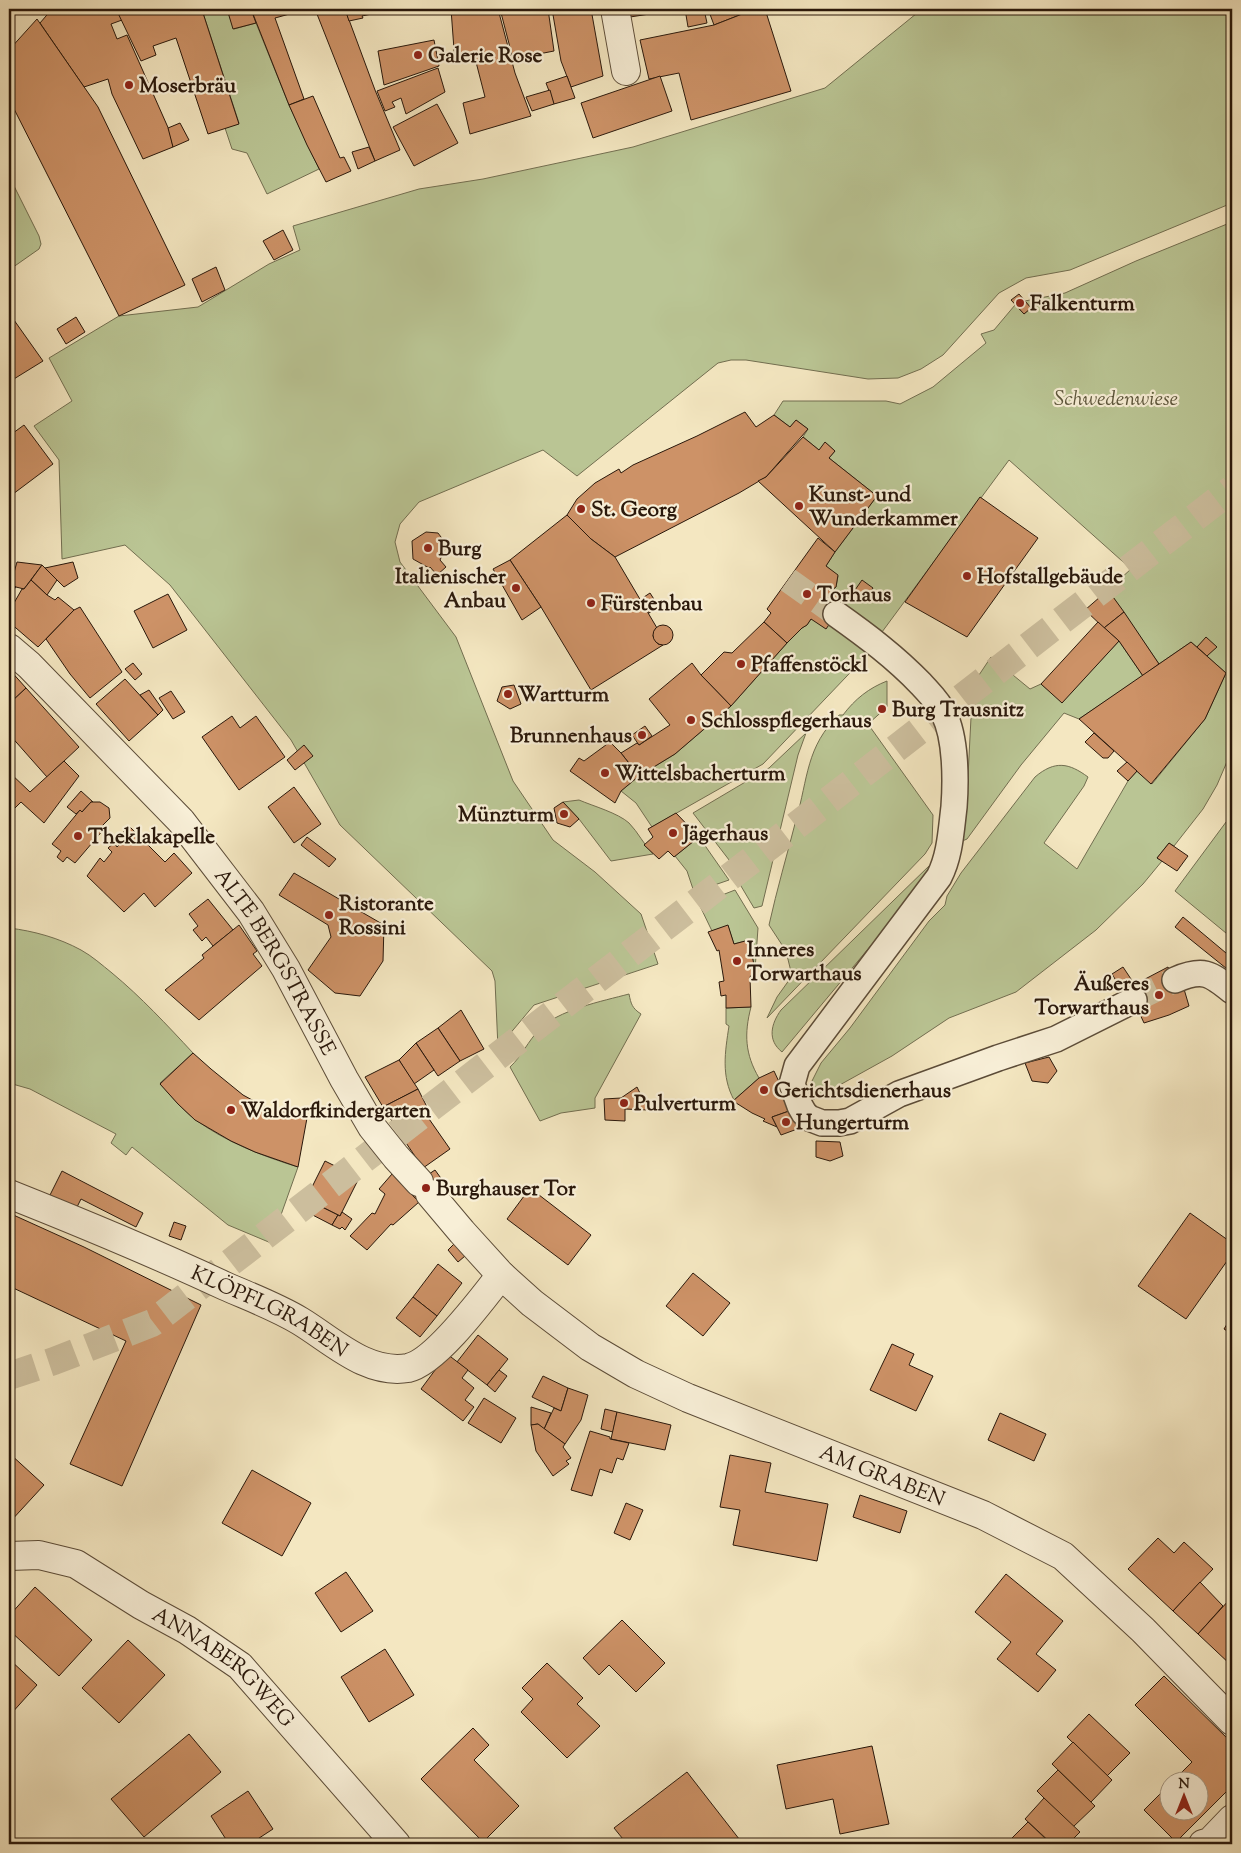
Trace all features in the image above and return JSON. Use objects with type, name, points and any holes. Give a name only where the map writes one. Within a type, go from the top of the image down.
[{"type":"street","points":[[614,9],[626,71]]},
{"type":"street","points":[[836,614],[901,663],[941,707],[945,716],[955,766],[955,797],[944,865],[939,877],[797,1066],[792,1084],[793,1092],[804,1113],[809,1118],[822,1123],[840,1123],[850,1120],[899,1094],[1056,1039],[1134,1000]]},
{"type":"street","name":"ALTE BERGSTRASSE","points":[[9,648],[29,665],[181,821],[252,912],[286,969],[344,1079],[372,1126],[396,1157],[501,1275]]},
{"type":"street","points":[[1175,980],[1190,974],[1212,975],[1232,991]]},
{"type":"street","name":"KLÖPFLGRABEN","points":[[9,1194],[184,1266],[298,1320],[369,1364],[387,1368],[410,1367],[421,1363],[430,1356],[453,1333],[501,1275]]},
{"type":"street","name":"AM GRABEN","points":[[501,1275],[532,1303],[590,1347],[636,1374],[697,1402],[983,1515],[1063,1556],[1143,1630],[1232,1721]]},
{"type":"street","name":"ANNABERGWEG","points":[[9,1556],[39,1555],[76,1564],[141,1605],[187,1630],[240,1666],[396,1844]]},
{"type":"street","points":[[1203,1844],[1210,1842],[1232,1819]]},
{"type":"green space","points":[[216,9],[227,9],[234,29],[256,23],[289,105],[319,169],[267,194],[247,153],[232,149],[225,128],[239,123],[203,13]]},
{"type":"green space","points":[[922,9],[1232,9],[1232,203],[1070,270],[1026,278],[999,293],[943,355],[921,369],[898,378],[868,379],[746,360],[731,360],[718,363],[577,476],[543,450],[419,502],[400,524],[395,542],[400,562],[456,637],[513,781],[553,840],[595,872],[641,914],[658,964],[534,1005],[498,1048],[495,981],[492,971],[340,825],[291,740],[170,585],[125,545],[62,559],[59,460],[34,426],[72,401],[49,358],[119,316],[198,307],[269,264],[300,250],[293,226],[419,189],[483,179],[633,147],[825,88]]},
{"type":"green space","points":[[9,176],[39,236],[41,244],[39,249],[9,270]]},
{"type":"green space","name":"Schwedenwiese","points":[[1232,222],[1232,750],[1217,785],[1203,809],[1174,846],[1169,843],[1157,858],[1162,861],[1143,884],[1096,930],[1016,992],[949,1018],[892,1056],[809,1102],[805,1095],[821,1063],[850,1028],[929,921],[945,905],[947,896],[961,873],[1035,777],[1049,768],[1062,765],[1075,769],[1088,777],[1084,786],[1044,843],[1077,869],[1128,781],[1137,771],[1152,784],[1205,719],[1226,673],[1207,656],[1216,647],[1206,638],[1197,647],[1191,642],[1159,664],[1108,590],[1131,569],[1009,460],[882,632],[879,632],[842,606],[832,590],[836,587],[838,576],[826,566],[877,496],[829,458],[835,451],[826,443],[819,450],[803,437],[808,429],[796,420],[790,427],[774,415],[783,401],[886,401],[900,404],[933,387],[986,343],[981,334],[994,330],[1015,305],[1024,314],[1031,308],[1025,301],[1065,293],[1136,261]]},
{"type":"green space","points":[[811,619],[830,624],[868,653],[867,655],[763,764],[652,827],[636,803],[621,791],[639,776],[675,754],[731,706]]},
{"type":"green space","points":[[1119,641],[1143,676],[1079,719],[1064,713],[1021,765],[967,839],[960,842],[967,796],[972,698],[979,675],[991,657],[1030,689],[1041,684],[1062,702]]},
{"type":"green space","points":[[887,681],[887,707],[868,724],[933,815],[932,843],[925,854],[767,1018],[777,997],[792,976],[786,951],[769,925],[814,751],[828,727],[839,715],[843,715],[857,699],[868,691]]},
{"type":"green space","points":[[806,733],[798,755],[762,906],[754,908],[738,881],[741,878],[736,869],[693,813],[769,768]]},
{"type":"green space","points":[[579,800],[624,819],[653,854],[611,861],[579,819],[563,802]]},
{"type":"green space","points":[[1232,814],[1232,938],[1175,891]]},
{"type":"green space","points":[[699,837],[729,880],[694,892],[687,871],[675,856]]},
{"type":"green space","points":[[930,865],[919,888],[782,1052],[772,1037],[773,1026],[781,1010]]},
{"type":"green space","points":[[735,890],[758,928],[755,970],[749,940],[734,944],[728,926],[712,931],[699,904]]},
{"type":"green space","points":[[9,928],[37,933],[73,946],[85,952],[123,982],[144,1001],[193,1053],[160,1083],[181,1107],[208,1128],[232,1142],[298,1167],[271,1243],[228,1225],[132,1147],[126,1155],[111,1143],[116,1134],[30,1089],[9,1083]]},
{"type":"green space","points":[[629,994],[632,1006],[641,1014],[595,1098],[595,1108],[561,1113],[540,1121],[510,1067],[535,1034],[547,1023],[581,1007]]},
{"type":"green space","points":[[751,1007],[747,1026],[747,1044],[751,1061],[759,1078],[734,1100],[727,1082],[725,1064],[729,1026],[726,1024],[726,1008]]},
{"type":"building","name":"Moserbräu","points":[[52,9],[116,9],[122,20],[111,24],[117,39],[127,35],[170,132],[173,147],[143,159],[112,94],[108,79],[84,87],[40,23]]},
{"type":"building","points":[[116,9],[216,9],[203,13],[239,124],[208,134],[176,38],[153,46],[156,55],[141,61]]},
{"type":"building","points":[[227,9],[251,9],[256,23],[233,29]]},
{"type":"building","points":[[251,9],[304,9],[275,18],[304,99],[289,105]]},
{"type":"building","points":[[315,9],[345,9],[400,150],[375,161]]},
{"type":"building","points":[[345,9],[395,9],[362,16],[363,18],[349,21]]},
{"type":"building","points":[[451,9],[498,9],[515,73],[531,116],[470,134],[463,103],[485,97],[476,62],[455,63]]},
{"type":"building","points":[[500,9],[548,9],[554,51],[513,59]]},
{"type":"building","points":[[552,9],[591,9],[603,76],[571,87],[561,61]]},
{"type":"building","points":[[629,9],[682,9],[630,17]]},
{"type":"building","points":[[685,9],[704,9],[707,23],[688,27]]},
{"type":"building","points":[[708,9],[755,9],[714,25]]},
{"type":"building","points":[[755,9],[765,9],[791,91],[691,120],[679,73],[649,79],[640,40],[714,25]]},
{"type":"building","points":[[37,19],[98,107],[185,285],[119,316],[9,99],[9,50]]},
{"type":"building","points":[[434,40],[439,66],[384,85],[378,51]]},
{"type":"building","points":[[438,68],[445,92],[406,114],[401,98],[392,102],[395,107],[385,111],[377,91]]},
{"type":"building","points":[[567,76],[575,98],[554,104],[546,83]]},
{"type":"building","points":[[660,76],[672,111],[593,138],[581,103]]},
{"type":"building","points":[[550,90],[554,104],[532,111],[526,97]]},
{"type":"building","points":[[313,96],[340,158],[344,157],[351,171],[326,182],[289,105]]},
{"type":"building","points":[[437,104],[458,143],[414,166],[393,127]]},
{"type":"building","points":[[180,123],[189,140],[173,147],[168,128]]},
{"type":"building","points":[[369,147],[375,161],[358,169],[352,152]]},
{"type":"building","points":[[283,230],[293,250],[274,260],[263,241]]},
{"type":"building","points":[[216,267],[225,290],[202,302],[192,279]]},
{"type":"building","name":"Falkenturm","points":[[1019,294],[1031,308],[1024,314],[1011,300]]},
{"type":"building","points":[[9,313],[43,361],[9,382]]},
{"type":"building","points":[[76,317],[85,332],[66,344],[57,329]]},
{"type":"building","points":[[745,412],[756,427],[774,415],[790,427],[796,420],[808,429],[766,477],[739,493],[615,557],[591,539],[567,515],[577,499],[595,483],[619,469],[621,473],[633,465]]},
{"type":"building","points":[[24,425],[53,464],[9,497],[9,436]]},
{"type":"building","points":[[803,437],[819,450],[825,442],[835,451],[829,458],[877,496],[835,552],[758,481],[766,477]]},
{"type":"building","name":"Hofstallgebäude","points":[[980,497],[1038,538],[967,637],[905,602]]},
{"type":"building","name":"Fürstenbau","points":[[567,515],[591,539],[615,557],[657,628],[653,636],[658,644],[663,645],[591,690],[510,560]]},
{"type":"building","points":[[426,532],[438,533],[447,545],[440,560],[446,567],[437,575],[430,567],[413,559],[412,541]]},
{"type":"building","name":"Torhaus","points":[[818,538],[835,552],[826,566],[838,575],[836,587],[832,590],[845,602],[826,629],[811,619],[787,643],[764,622],[771,613],[767,609]]},
{"type":"building","name":"Italienischer Anbau","points":[[510,560],[541,607],[522,620],[493,569]]},
{"type":"building","points":[[17,562],[42,565],[24,589],[16,587],[11,583]]},
{"type":"building","points":[[73,562],[78,578],[64,587],[45,568]]},
{"type":"building","points":[[42,565],[57,580],[47,595],[31,580]]},
{"type":"building","points":[[31,580],[47,595],[55,600],[58,597],[74,610],[38,647],[9,622],[9,600],[14,603],[22,589]]},
{"type":"building","points":[[862,580],[873,588],[866,598],[855,590]]},
{"type":"building","points":[[9,581],[16,587],[9,595]]},
{"type":"building","points":[[1108,590],[1124,612],[1104,628],[1085,610]]},
{"type":"building","points":[[650,593],[659,607],[649,613],[641,599]]},
{"type":"building","points":[[168,594],[187,630],[153,648],[134,611]]},
{"type":"building","points":[[80,607],[122,672],[90,698],[70,674],[46,639],[74,610]]},
{"type":"building","points":[[1124,612],[1159,664],[1143,676],[1119,641],[1104,628]]},
{"type":"building","name":"Pfaffenstöckl","points":[[764,622],[787,643],[731,706],[701,675],[724,652],[732,653]]},
{"type":"building","points":[[1098,622],[1119,641],[1062,703],[1041,684]]},
{"type":"building","points":[[663,625],[670,628],[673,635],[670,642],[663,645],[656,642],[653,635],[656,628]]},
{"type":"building","points":[[1206,637],[1217,647],[1207,656],[1197,647]]},
{"type":"building","points":[[1191,642],[1226,673],[1205,719],[1151,784],[1079,719]]},
{"type":"building","points":[[133,663],[142,674],[135,680],[125,669]]},
{"type":"building","name":"Schlosspflegerhaus","points":[[692,663],[731,706],[675,754],[639,776],[621,753],[637,743],[639,745],[670,725],[649,699]]},
{"type":"building","points":[[9,669],[26,688],[9,704]]},
{"type":"building","points":[[125,679],[158,715],[129,741],[96,704]]},
{"type":"building","name":"Wartturm","points":[[514,685],[521,704],[510,709],[497,701],[502,687]]},
{"type":"building","points":[[26,688],[79,747],[47,777],[9,734],[9,704]]},
{"type":"building","points":[[149,690],[163,710],[158,715],[140,695]]},
{"type":"building","points":[[171,691],[185,712],[173,719],[159,698]]},
{"type":"building","points":[[232,716],[240,728],[256,716],[285,757],[239,790],[202,737]]},
{"type":"building","name":"Brunnenhaus","points":[[645,726],[652,736],[639,745],[632,735]]},
{"type":"building","points":[[1094,733],[1114,751],[1108,758],[1103,758],[1085,742]]},
{"type":"building","name":"Wittelsbacherturm","points":[[610,742],[639,776],[621,791],[615,803],[570,771],[579,758],[584,761]]},
{"type":"building","points":[[304,745],[313,756],[295,770],[287,760]]},
{"type":"building","points":[[64,761],[79,776],[44,823],[21,802],[9,814],[9,772],[30,792]]},
{"type":"building","points":[[1127,762],[1137,771],[1128,781],[1117,771]]},
{"type":"building","points":[[294,787],[321,824],[294,843],[268,807]]},
{"type":"building","points":[[81,791],[93,802],[82,812],[80,810],[76,814],[67,807]]},
{"type":"building","name":"Theklakapelle","points":[[91,802],[100,802],[109,808],[110,818],[101,827],[104,829],[75,863],[67,857],[63,862],[57,857],[61,851],[52,844],[80,810],[82,812]]},
{"type":"building","name":"Münzturm","points":[[563,802],[579,819],[570,827],[557,823],[554,808]]},
{"type":"building","name":"Jägerhaus","points":[[676,813],[699,837],[674,857],[668,851],[659,859],[644,845],[653,837],[648,829]]},
{"type":"building","points":[[130,827],[165,862],[174,853],[192,873],[155,907],[144,893],[124,912],[87,876],[100,858],[104,862],[112,852],[108,848],[114,843],[117,847],[125,839],[122,833]]},
{"type":"building","points":[[307,837],[336,859],[329,867],[301,845]]},
{"type":"building","points":[[1169,843],[1188,856],[1177,871],[1157,858]]},
{"type":"building","points":[[294,873],[384,925],[383,961],[360,996],[335,993],[308,970],[331,937],[328,925],[279,895]]},
{"type":"building","points":[[208,899],[233,930],[213,946],[206,937],[202,941],[193,930],[198,926],[189,914]]},
{"type":"building","points":[[1183,917],[1232,958],[1232,973],[1175,927]]},
{"type":"building","points":[[239,925],[257,951],[253,954],[262,966],[199,1020],[165,990],[204,958],[202,955]]},
{"type":"building","name":"Inneres Torwarthaus","points":[[728,925],[734,944],[749,940],[755,970],[750,977],[751,1007],[726,1008],[726,995],[721,996],[719,982],[724,981],[719,950],[717,951],[708,932]]},
{"type":"building","points":[[1123,967],[1135,985],[1121,989],[1112,974]]},
{"type":"building","name":"Äußeres Torwarthaus","points":[[1168,967],[1180,990],[1184,989],[1189,1006],[1144,1023],[1128,988]]},
{"type":"building","points":[[461,1010],[484,1049],[460,1061],[438,1028]]},
{"type":"building","points":[[438,1028],[460,1061],[438,1076],[416,1043]]},
{"type":"building","points":[[416,1043],[434,1070],[414,1084],[399,1060]]},
{"type":"building","name":"Waldorfkindergarten","points":[[193,1053],[243,1095],[265,1107],[307,1118],[298,1167],[255,1152],[231,1141],[195,1120],[178,1104],[160,1084]]},
{"type":"building","points":[[1049,1057],[1057,1071],[1048,1083],[1032,1081],[1025,1063]]},
{"type":"building","points":[[399,1060],[418,1089],[383,1107],[365,1077]]},
{"type":"building","name":"Gerichtsdienerhaus","points":[[774,1071],[792,1110],[772,1117],[777,1127],[763,1121],[765,1119],[733,1101],[759,1078]]},
{"type":"building","name":"Pulverturm","points":[[637,1087],[648,1110],[625,1109],[625,1121],[605,1120],[604,1099],[621,1098]]},
{"type":"building","points":[[418,1089],[431,1115],[400,1134],[383,1107]]},
{"type":"building","name":"Hungerturm","points":[[792,1110],[800,1128],[781,1135],[772,1117]]},
{"type":"building","points":[[427,1116],[450,1149],[423,1168],[400,1134]]},
{"type":"building","points":[[816,1141],[840,1142],[843,1156],[830,1161],[816,1157]]},
{"type":"building","points":[[325,1161],[359,1178],[340,1216],[306,1199]]},
{"type":"building","name":"Burghauser Tor","points":[[435,1170],[443,1181],[421,1204],[410,1193],[426,1176]]},
{"type":"building","points":[[62,1171],[143,1213],[136,1227],[81,1199],[76,1209],[50,1195]]},
{"type":"building","points":[[392,1174],[419,1202],[393,1225],[391,1224],[367,1250],[350,1236],[372,1213],[375,1214],[385,1194],[379,1189]]},
{"type":"building","points":[[530,1188],[591,1235],[568,1265],[507,1219]]},
{"type":"building","points":[[308,1200],[338,1215],[332,1225],[303,1210]]},
{"type":"building","points":[[342,1212],[352,1219],[345,1230],[342,1227],[340,1229],[332,1225]]},
{"type":"building","points":[[9,1213],[84,1247],[201,1305],[122,1486],[70,1464],[126,1341],[9,1286]]},
{"type":"building","points":[[1190,1213],[1232,1243],[1232,1254],[1186,1319],[1138,1286]]},
{"type":"building","points":[[174,1222],[186,1226],[181,1240],[169,1236]]},
{"type":"building","points":[[455,1243],[465,1256],[458,1262],[448,1250]]},
{"type":"building","points":[[438,1264],[462,1283],[437,1316],[413,1297]]},
{"type":"building","points":[[693,1273],[730,1303],[703,1336],[666,1306]]},
{"type":"building","points":[[413,1297],[437,1316],[420,1337],[396,1318]]},
{"type":"building","points":[[1232,1316],[1232,1334],[1224,1329]]},
{"type":"building","points":[[478,1335],[508,1359],[487,1385],[457,1362]]},
{"type":"building","points":[[892,1344],[914,1354],[909,1365],[933,1376],[916,1411],[870,1390]]},
{"type":"building","points":[[447,1354],[468,1370],[462,1378],[474,1388],[465,1400],[474,1407],[463,1421],[421,1389]]},
{"type":"building","points":[[499,1370],[507,1376],[495,1392],[487,1385]]},
{"type":"building","points":[[543,1376],[568,1388],[561,1411],[532,1397]]},
{"type":"building","points":[[568,1388],[588,1395],[581,1420],[565,1444],[544,1429],[554,1408],[561,1411]]},
{"type":"building","points":[[484,1398],[516,1418],[501,1443],[468,1423]]},
{"type":"building","points":[[531,1407],[551,1413],[544,1429],[538,1424],[531,1425]]},
{"type":"building","points":[[605,1409],[617,1412],[613,1432],[601,1429]]},
{"type":"building","points":[[617,1412],[671,1425],[665,1450],[611,1439]]},
{"type":"building","points":[[1000,1413],[1046,1434],[1034,1461],[988,1440]]},
{"type":"building","points":[[538,1424],[565,1444],[563,1447],[571,1458],[566,1461],[569,1464],[553,1476],[536,1451],[531,1425]]},
{"type":"building","points":[[590,1431],[610,1437],[610,1439],[629,1443],[623,1460],[617,1458],[612,1473],[600,1469],[592,1496],[571,1490]]},
{"type":"building","points":[[9,1453],[44,1485],[9,1523]]},
{"type":"building","points":[[730,1455],[771,1463],[765,1492],[828,1504],[817,1561],[733,1545],[740,1510],[720,1507]]},
{"type":"building","points":[[252,1470],[311,1503],[282,1556],[222,1523]]},
{"type":"building","points":[[860,1495],[907,1511],[900,1533],[853,1517]]},
{"type":"building","points":[[626,1503],[643,1510],[630,1540],[614,1533]]},
{"type":"building","points":[[1158,1538],[1174,1553],[1184,1542],[1213,1569],[1173,1611],[1128,1569]]},
{"type":"building","points":[[346,1572],[373,1611],[341,1632],[315,1593]]},
{"type":"building","points":[[1006,1574],[1063,1621],[1036,1654],[1056,1670],[1038,1692],[997,1659],[1011,1642],[975,1612]]},
{"type":"building","points":[[1200,1582],[1223,1606],[1198,1634],[1173,1611]]},
{"type":"building","points":[[35,1587],[92,1640],[59,1676],[9,1630],[9,1616]]},
{"type":"building","points":[[1230,1599],[1232,1602],[1232,1666],[1198,1634]]},
{"type":"building","points":[[622,1620],[665,1663],[636,1692],[609,1665],[599,1675],[583,1658]]},
{"type":"building","points":[[128,1640],[165,1675],[119,1723],[82,1688]]},
{"type":"building","points":[[385,1649],[414,1695],[369,1722],[341,1677]]},
{"type":"building","points":[[9,1659],[37,1685],[10,1715],[9,1715]]},
{"type":"building","points":[[547,1663],[583,1698],[577,1704],[600,1726],[567,1758],[521,1712],[533,1699],[522,1688]]},
{"type":"building","points":[[1164,1676],[1232,1743],[1232,1786],[1208,1810],[1208,1770],[1184,1770],[1192,1762],[1135,1705]]},
{"type":"building","points":[[1089,1714],[1130,1753],[1107,1776],[1067,1737]]},
{"type":"building","points":[[473,1728],[489,1745],[474,1760],[519,1806],[483,1842],[421,1779]]},
{"type":"building","points":[[189,1734],[221,1772],[144,1837],[111,1799]]},
{"type":"building","points":[[1073,1742],[1112,1780],[1091,1802],[1052,1764]]},
{"type":"building","points":[[872,1746],[889,1824],[840,1834],[833,1799],[786,1809],[777,1765]]},
{"type":"building","points":[[1058,1770],[1095,1806],[1073,1827],[1037,1791]]},
{"type":"building","points":[[687,1772],[743,1844],[627,1844],[614,1828]]},
{"type":"building","points":[[248,1791],[273,1829],[250,1844],[229,1844],[211,1816]]},
{"type":"building","points":[[1158,1796],[1158,1820],[1198,1820],[1176,1842],[1144,1810]]},
{"type":"building","points":[[1044,1798],[1080,1832],[1068,1844],[1052,1844],[1025,1819]]},
{"type":"building","points":[[1028,1822],[1048,1841],[1045,1844],[1006,1844]]},
{"type":"tunnel","points":[[9,1376],[54,1361],[152,1323],[1232,489]]},
{"type":"tunnel","points":[[788,580],[836,614]]},
{"type":"tunnel","points":[[1134,1000],[1175,980]]},
{"type":"place","name":"Galerie Rose","points":[[418,55]]},
{"type":"place","name":"Moserbräu","points":[[129,85]]},
{"type":"place","name":"Falkenturm","points":[[1020,303]]},
{"type":"place","name":"Kunst- und Wunderkammer","points":[[799,506]]},
{"type":"place","name":"St. Georg","points":[[581,509]]},
{"type":"place","name":"Burg","points":[[428,548]]},
{"type":"place","name":"Hofstallgebäude","points":[[967,576]]},
{"type":"place","name":"Italienischer Anbau","points":[[516,588]]},
{"type":"place","name":"Torhaus","points":[[807,594]]},
{"type":"place","name":"Fürstenbau","points":[[591,603]]},
{"type":"place","name":"Pfaffenstöckl","points":[[741,664]]},
{"type":"place","name":"Wartturm","points":[[508,694]]},
{"type":"place","name":"Burg Trausnitz","points":[[882,709]]},
{"type":"place","name":"Schlosspflegerhaus","points":[[691,720]]},
{"type":"place","name":"Brunnenhaus","points":[[642,735]]},
{"type":"place","name":"Wittelsbacherturm","points":[[605,773]]},
{"type":"place","name":"Münzturm","points":[[564,814]]},
{"type":"place","name":"Jägerhaus","points":[[673,833]]},
{"type":"place","name":"Theklakapelle","points":[[78,836]]},
{"type":"place","name":"Ristorante Rossini","points":[[329,915]]},
{"type":"place","name":"Inneres Torwarthaus","points":[[737,961]]},
{"type":"place","name":"Äußeres Torwarthaus","points":[[1159,995]]},
{"type":"place","name":"Gerichtsdienerhaus","points":[[764,1090]]},
{"type":"place","name":"Pulverturm","points":[[624,1103]]},
{"type":"place","name":"Waldorfkindergarten","points":[[231,1110]]},
{"type":"place","name":"Hungerturm","points":[[786,1122]]},
{"type":"place","name":"Burghauser Tor","points":[[426,1188]]}]
